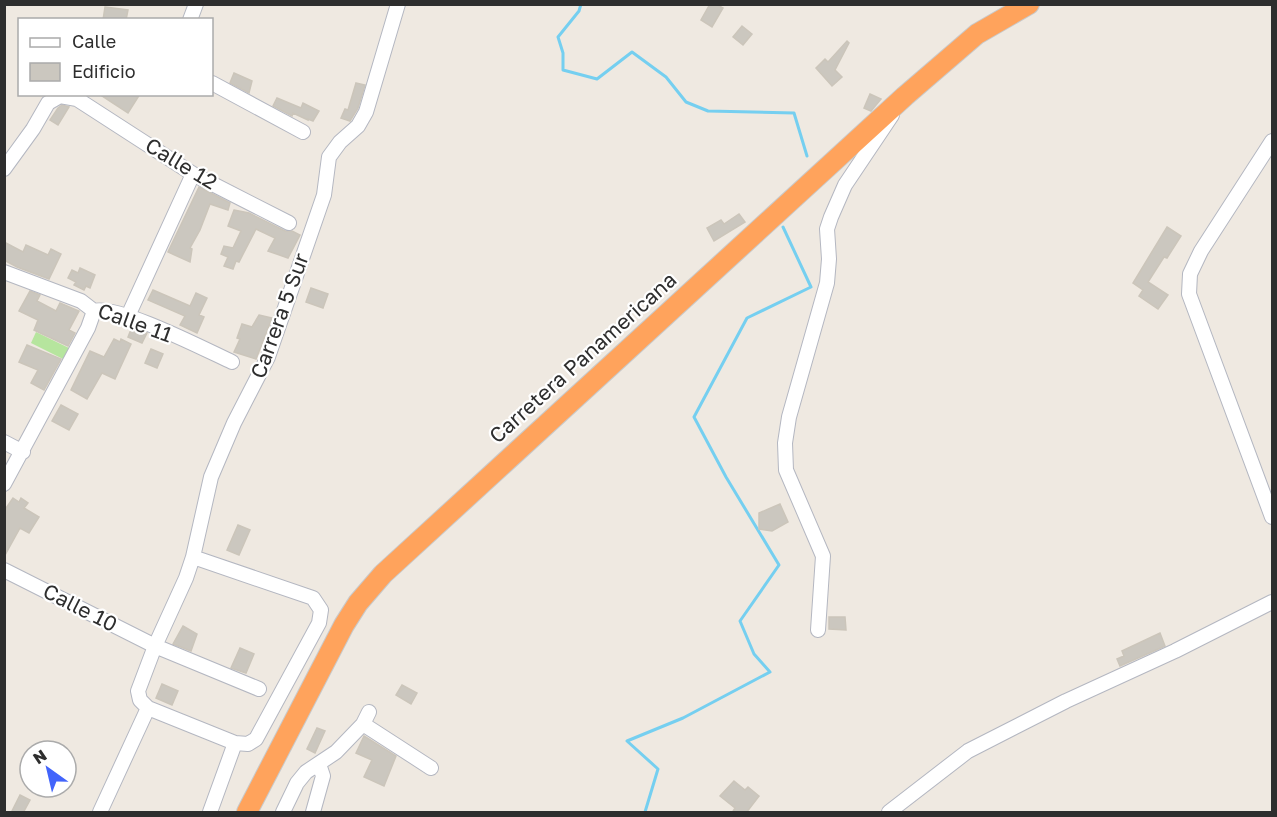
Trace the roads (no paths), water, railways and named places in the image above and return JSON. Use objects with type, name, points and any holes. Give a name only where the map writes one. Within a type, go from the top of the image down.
[{"type":"highway","name":"Carretera Panamericana","points":[[247,813],[344,625],[358,603],[383,574],[905,96],[977,34],[1029,4]]},
{"type":"street","name":"Carrera 5 Sur","points":[[100,813],[144,704],[138,691],[155,646],[186,578],[211,477],[230,432],[268,357],[324,195],[329,157],[340,142],[358,126],[366,112],[398,4]]},
{"type":"street","points":[[213,84],[303,132]]},
{"type":"street","points":[[4,169],[25,142],[48,103],[60,96],[79,97]]},
{"type":"street","points":[[818,630],[823,556],[786,470],[785,443],[789,417],[827,283],[829,259],[827,228],[845,185],[905,96]]},
{"type":"street","name":"Calle 12","points":[[79,97],[193,174],[290,223]]},
{"type":"street","points":[[1272,141],[1201,251],[1190,274],[1189,294],[1272,517]]},
{"type":"street","points":[[128,316],[193,174]]},
{"type":"street","name":"Calle 11","points":[[4,272],[81,301],[94,311],[104,310],[128,316],[232,362]]},
{"type":"street","points":[[4,484],[88,328],[94,311]]},
{"type":"street","points":[[4,441],[23,452]]},
{"type":"street","points":[[144,704],[236,743],[248,744],[256,739],[319,624],[321,610],[313,598],[193,556]]},
{"type":"street","name":"Calle 10","points":[[4,570],[155,646],[259,689]]},
{"type":"street","points":[[889,813],[968,751],[1272,602]]},
{"type":"street","points":[[283,813],[297,783],[306,772],[336,752],[366,718],[432,768]]},
{"type":"street","points":[[210,813],[236,743]]},
{"type":"street","points":[[312,813],[323,776],[319,764]]},
{"type":"waterway","points":[[581,4],[579,11],[558,37],[563,53],[563,70],[597,79],[632,52],[666,77],[686,102],[708,111],[794,113],[807,156]]},
{"type":"waterway","points":[[645,812],[658,769],[627,741],[683,718],[770,672],[754,654],[740,621],[779,565],[726,477],[694,417],[747,318],[811,287],[783,227]]}]
